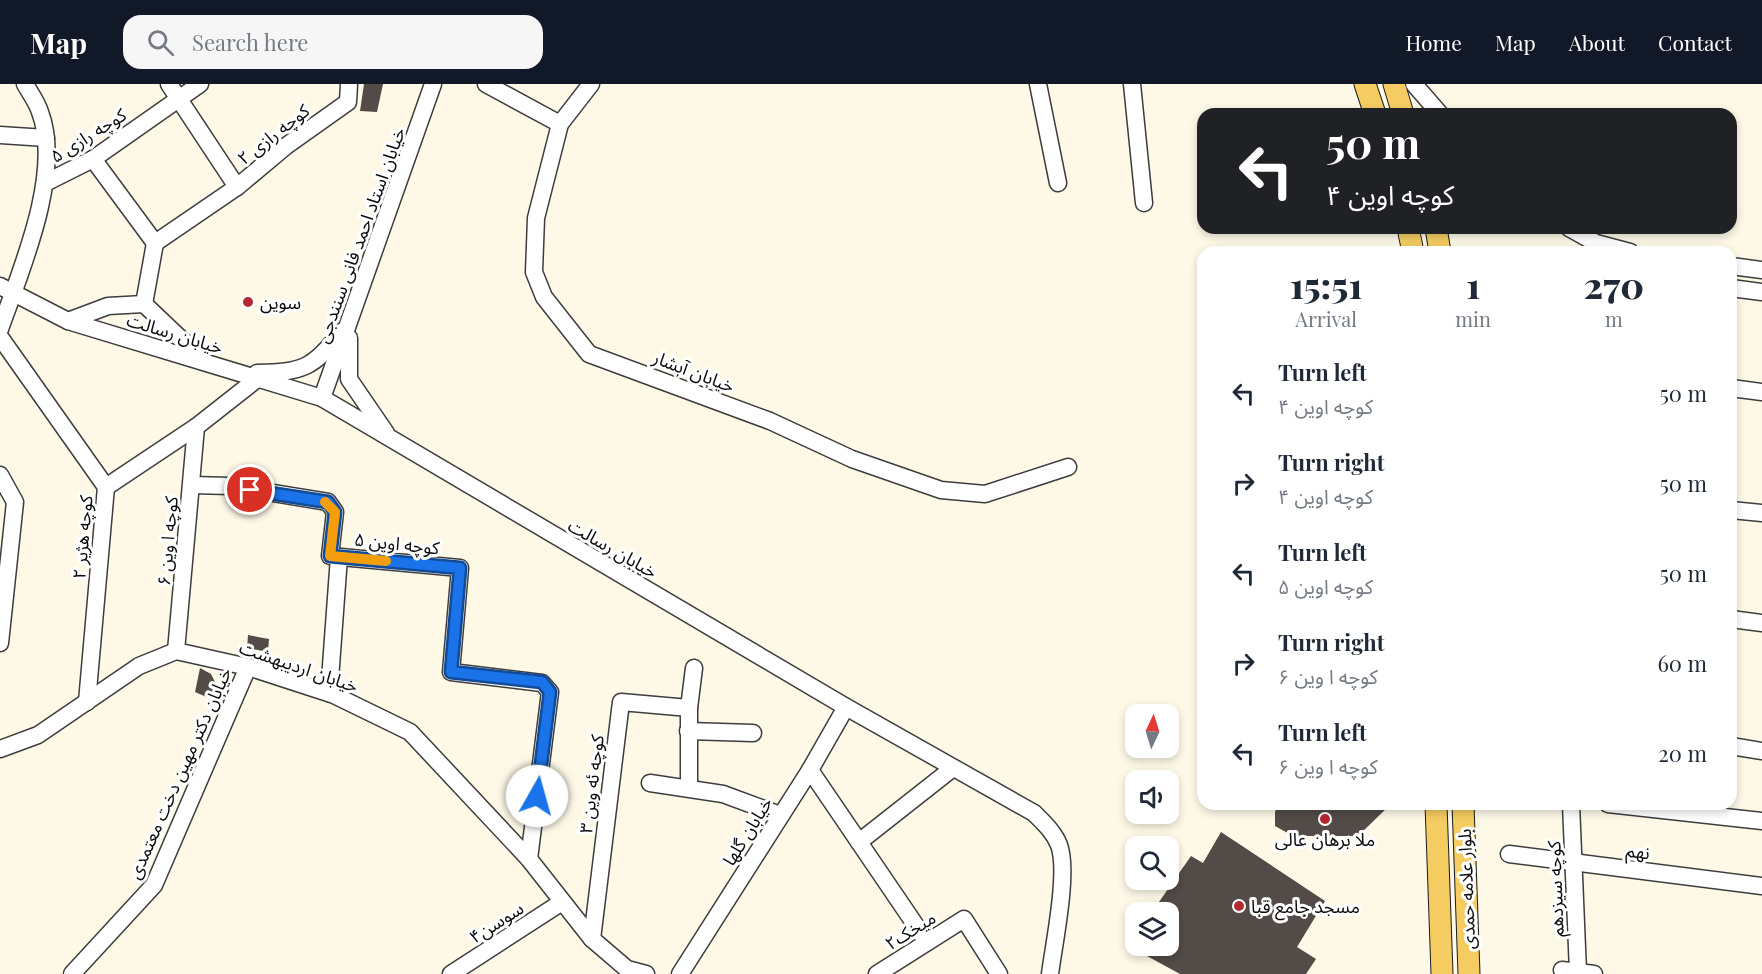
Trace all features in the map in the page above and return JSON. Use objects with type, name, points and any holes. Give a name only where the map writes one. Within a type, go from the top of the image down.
[{"type":"main road","points":[[1365,84],[1373,108]]},
{"type":"main road","points":[[1394,84],[1401,108]]},
{"type":"main road","name":"بلوار علامه حمدی","points":[[1436,810],[1442,974]]},
{"type":"main road","name":"بلوار علامه حمدی","points":[[1463,810],[1469,974]]},
{"type":"street","points":[[0,329],[6,290],[47,182],[46,138],[40,112],[25,84]]},
{"type":"street","points":[[169,84],[237,188]]},
{"type":"street","name":"کوچه رازی ۵","points":[[47,182],[93,159],[200,84]]},
{"type":"street","name":"کوچه رازی ۲","points":[[155,243],[237,188],[286,146],[348,102],[349,84]]},
{"type":"street","name":"خیابان استاد احمد فانی سنندجی","points":[[322,398],[433,84]]},
{"type":"street","points":[[486,84],[560,123]]},
{"type":"street","name":"خیابان آبشار","points":[[591,84],[560,123],[536,218],[534,272],[544,297],[589,354],[770,421],[852,459],[940,489],[985,494],[1068,467]]},
{"type":"street","points":[[1038,84],[1058,183]]},
{"type":"street","points":[[1132,84],[1144,203]]},
{"type":"street","points":[[1414,84],[1435,108]]},
{"type":"street","points":[[0,135],[46,138]]},
{"type":"street","points":[[93,159],[155,243],[144,304]]},
{"type":"street","points":[[1576,234],[1592,246]]},
{"type":"street","points":[[1737,267],[1762,270]]},
{"type":"street","points":[[1737,289],[1762,292]]},
{"type":"street","name":"خیابان رسالت","points":[[6,290],[68,321],[322,398],[846,707],[1034,813],[1049,827],[1060,846],[1063,867],[1050,974]]},
{"type":"street","points":[[68,321],[108,306],[144,304],[206,363]]},
{"type":"street","points":[[106,487],[196,427],[249,376],[288,373],[316,362],[351,320]]},
{"type":"street","points":[[351,320],[349,379],[391,439]]},
{"type":"street","name":"کوچه هژیر ۲","points":[[0,336],[106,487],[87,702]]},
{"type":"street","points":[[1737,389],[1762,392]]},
{"type":"street","points":[[192,485],[196,427]]},
{"type":"street","points":[[0,475],[15,502],[0,643]]},
{"type":"street","name":"کوچه ا وین ۶","points":[[176,651],[192,485],[230,486],[328,502],[335,512],[329,693]]},
{"type":"street","points":[[1737,511],[1762,513]]},
{"type":"street","name":"کوچه اوین ۵","points":[[334,556],[460,568],[451,672],[542,682],[550,692],[530,859]]},
{"type":"street","points":[[1737,620],[1762,623]]},
{"type":"street","points":[[0,749],[38,735],[139,666],[176,651]]},
{"type":"street","name":"خیابان اردیبهشت","points":[[176,651],[248,667],[329,693],[410,732],[530,859],[592,939],[627,969],[646,974]]},
{"type":"street","name":"خیابان دکتر مهین دخت معتمدی","points":[[74,973],[154,885],[248,667]]},
{"type":"street","points":[[689,788],[688,731],[694,668]]},
{"type":"street","name":"کوچه ئه وین ۳","points":[[592,939],[621,702],[689,708]]},
{"type":"street","name":"خیابان گلها","points":[[680,974],[810,770],[846,707]]},
{"type":"street","points":[[688,731],[753,734]]},
{"type":"street","points":[[1737,748],[1762,751]]},
{"type":"street","points":[[859,842],[953,768]]},
{"type":"street","points":[[810,770],[927,942]]},
{"type":"street","points":[[650,783],[723,794],[780,815]]},
{"type":"street","name":"کوچه سیزدهم","points":[[1571,810],[1578,972]]},
{"type":"street","points":[[1662,810],[1762,821]]},
{"type":"street","name":"نهم","points":[[1509,854],[1762,886]]},
{"type":"street","name":"سوسن۴","points":[[451,974],[562,902]]},
{"type":"street","name":"میخک۲","points":[[877,974],[964,919],[999,974]]},
{"type":"building","points":[[364,84],[383,84],[377,112],[360,111]]},
{"type":"building","points":[[248,635],[269,639],[268,652],[247,648]]},
{"type":"building","points":[[200,668],[211,674],[215,682],[215,695],[211,699],[195,692]]},
{"type":"building","name":"ملا برهان عالی","points":[[1276,810],[1385,810],[1358,836],[1293,836],[1275,826]]},
{"type":"building","name":"مسجد جامع قبا","points":[[1221,832],[1325,901],[1297,947],[1316,959],[1306,974],[1180,974],[1147,956],[1179,956],[1179,902],[1159,902],[1167,890],[1179,890],[1179,873],[1191,856],[1203,863]]},
{"type":"slow traffic","points":[[325,502],[328,502],[335,512],[330,556],[386,561]]},
{"type":"place","name":"سوین","points":[[248,302]]},
{"type":"place","name":"ملا برهان عالی","points":[[1325,819]]},
{"type":"place","name":"مسجد جامع قبا","points":[[1239,906]]},
{"type":"route","points":[[250,490],[328,502],[335,512],[330,556],[460,568],[451,672],[542,682],[550,692],[537,796]]}]
